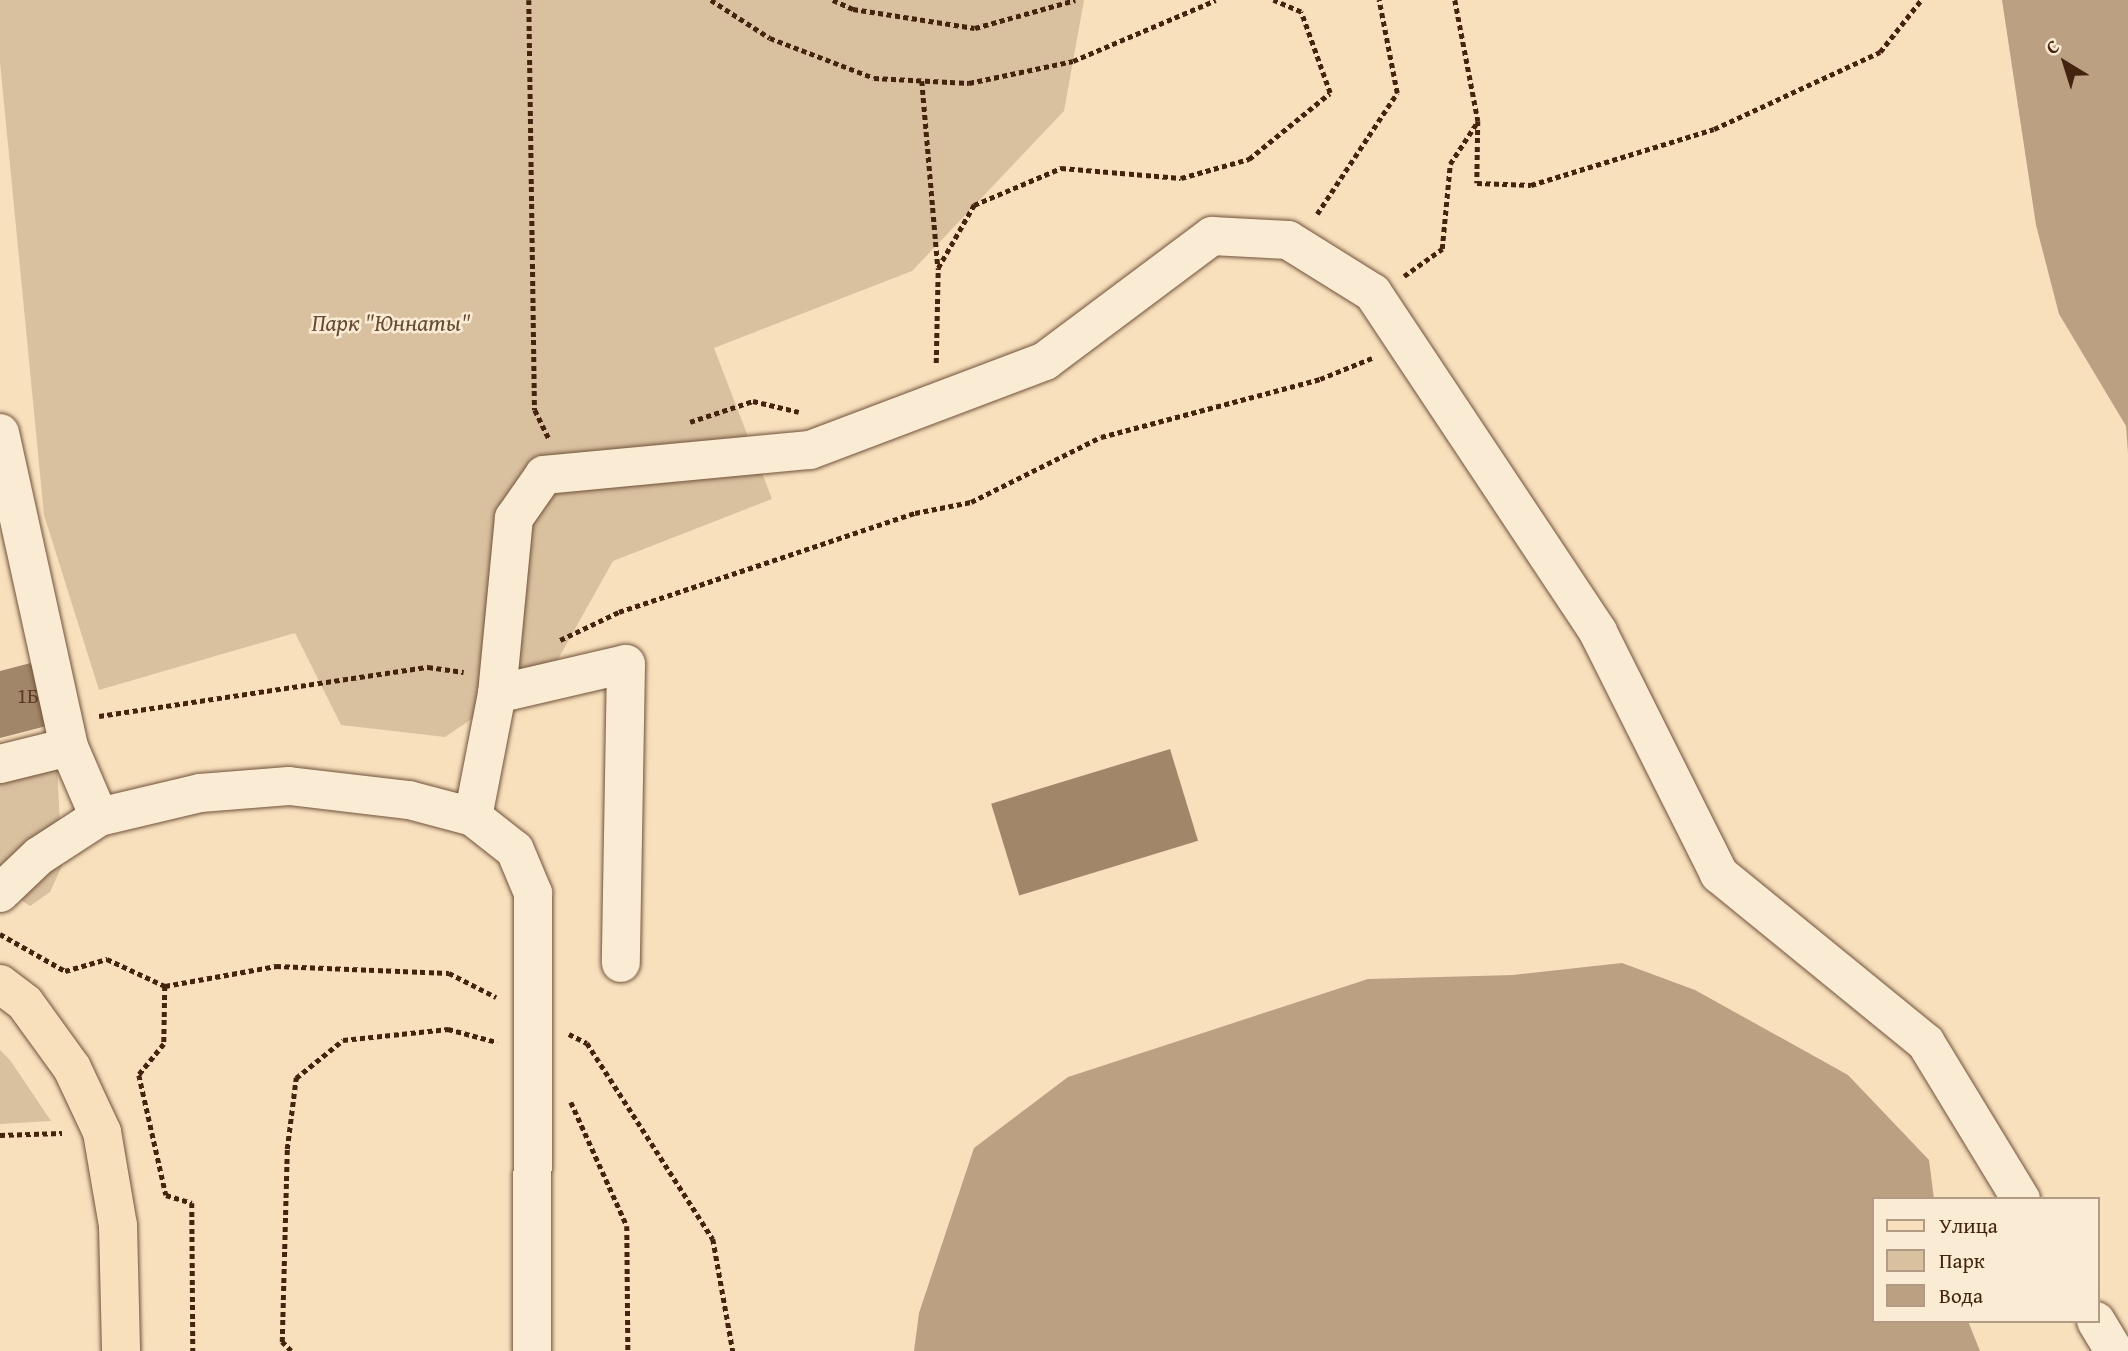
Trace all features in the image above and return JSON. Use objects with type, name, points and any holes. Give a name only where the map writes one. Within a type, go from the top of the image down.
[{"type":"main road","points":[[0,984],[24,1003],[72,1069],[102,1132],[117,1226],[121,1351]]},
{"type":"street","points":[[473,817],[498,681],[514,518],[544,475],[810,450],[1045,361],[1212,236],[1287,240],[1376,296],[1598,632],[1719,874],[1926,1043],[2020,1197]]},
{"type":"street","points":[[3,454],[67,735],[99,817]]},
{"type":"street","points":[[498,681],[626,664],[621,963]]},
{"type":"street","points":[[0,764],[67,735]]},
{"type":"street","points":[[0,893],[39,856],[99,817],[200,793],[289,786],[409,800],[473,817],[515,850],[533,893],[536,1060],[532,1351]]},
{"type":"street","points":[[2097,1323],[2114,1351]]},
{"type":"path","points":[[529,0],[535,410],[552,445]]},
{"type":"path","points":[[711,0],[770,38],[874,78],[969,83],[1073,61],[1216,0]]},
{"type":"path","points":[[833,0],[853,9],[975,29],[1075,0]]},
{"type":"path","points":[[938,268],[974,205],[1061,168],[1181,178],[1249,159],[1330,93],[1301,12],[1273,0]]},
{"type":"path","points":[[1287,240],[1324,207],[1397,93],[1379,0]]},
{"type":"path","points":[[1455,0],[1478,121],[1477,183],[1531,185],[1714,128],[1880,52],[1921,0]]},
{"type":"path","points":[[922,80],[938,268],[935,369]]},
{"type":"path","points":[[1376,296],[1442,249],[1450,164],[1478,121]]},
{"type":"path","points":[[67,735],[200,696],[428,667],[485,675],[498,681],[619,612],[915,513],[971,502],[1101,437],[1306,383],[1381,354]]},
{"type":"path","points":[[682,425],[753,401],[815,416]]},
{"type":"path","points":[[0,934],[65,971],[107,959],[165,986],[276,966],[449,973],[587,1043],[713,1240],[733,1351]]},
{"type":"path","points":[[165,986],[164,1044],[138,1075],[166,1195],[192,1203],[193,1351]]},
{"type":"path","points":[[291,1351],[282,1342],[296,1078],[343,1040],[448,1029],[510,1045],[557,1073],[627,1226],[628,1351]]},
{"type":"path","points":[[0,1135],[102,1132]]},
{"type":"green space","name":"Парк \"Юннаты\"","points":[[0,0],[1084,0],[1064,111],[912,271],[714,348],[772,499],[613,561],[557,661],[445,737],[341,725],[295,633],[99,690],[44,515],[0,62]]},
{"type":"green space","points":[[57,765],[62,866],[50,892],[30,906],[0,886],[0,778]]},
{"type":"green space","points":[[0,1050],[10,1060],[51,1121],[0,1124]]},
{"type":"water","points":[[2002,0],[2128,0],[2128,453],[2126,426],[2059,314],[2036,225]]},
{"type":"water","points":[[1622,963],[1695,990],[1848,1075],[1929,1160],[1934,1197],[1872,1197],[1872,1323],[1969,1323],[1980,1351],[914,1351],[919,1313],[974,1148],[1068,1077],[1368,979],[1513,975]]},
{"type":"building","points":[[46,659],[62,722],[0,738],[0,671]]},
{"type":"building","points":[[1170,749],[1198,841],[1019,895],[991,804]]}]
